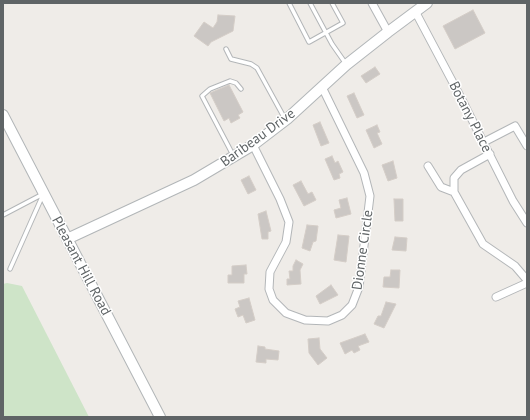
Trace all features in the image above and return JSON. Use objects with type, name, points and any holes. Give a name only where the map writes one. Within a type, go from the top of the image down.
[{"type":"street","points":[[372,3],[388,32]]},
{"type":"street","name":"Baribeau Drive","points":[[67,239],[194,180],[234,157],[286,120],[346,65],[420,6]]},
{"type":"street","name":"Botany Place","points":[[420,6],[513,201],[527,223]]},
{"type":"street","name":"Dionne Circle","points":[[252,145],[280,199],[289,222],[286,242],[270,272],[269,289],[273,300],[286,313],[305,320],[328,321],[342,315],[352,305],[359,287],[370,196],[364,173],[322,87]]},
{"type":"street","name":"Pleasant Hill Road","points":[[3,115],[160,417]]},
{"type":"street","points":[[484,142],[514,126],[527,146]]},
{"type":"street","points":[[490,154],[460,170],[454,178],[454,192],[483,244],[516,266],[527,280]]},
{"type":"street","points":[[428,166],[440,187],[454,192]]},
{"type":"street","points":[[496,297],[527,283]]},
{"type":"lane","points":[[288,3],[309,42],[343,23],[332,3]]},
{"type":"lane","points":[[310,3],[326,33],[346,65]]},
{"type":"lane","points":[[226,49],[231,59],[251,64],[257,68],[286,120]]},
{"type":"lane","points":[[234,157],[202,96],[210,89],[230,81],[236,83],[241,89]]},
{"type":"lane","points":[[3,215],[44,194]]},
{"type":"lane","points":[[10,269],[44,194]]},
{"type":"green space","points":[[7,283],[22,286],[89,417],[3,417],[3,284]]},
{"type":"building","points":[[473,10],[485,33],[455,49],[443,26]]},
{"type":"building","points":[[218,15],[235,16],[233,31],[211,42],[208,46],[194,36],[204,22],[213,28],[217,22]]},
{"type":"building","points":[[375,67],[380,74],[366,83],[361,76]]},
{"type":"building","points":[[229,85],[243,112],[238,115],[240,118],[231,123],[229,118],[224,121],[210,93]]},
{"type":"building","points":[[354,93],[364,115],[357,118],[347,96]]},
{"type":"building","points":[[320,122],[329,143],[321,146],[313,125]]},
{"type":"building","points":[[377,125],[380,132],[377,133],[382,144],[374,148],[366,130]]},
{"type":"building","points":[[332,156],[335,163],[338,161],[343,172],[339,174],[340,178],[334,180],[325,159]]},
{"type":"building","points":[[393,161],[397,178],[388,181],[382,165]]},
{"type":"building","points":[[249,176],[256,190],[248,194],[241,180]]},
{"type":"building","points":[[301,181],[308,194],[312,192],[316,200],[304,206],[293,185]]},
{"type":"building","points":[[347,198],[351,214],[336,218],[334,210],[341,208],[339,200]]},
{"type":"building","points":[[394,199],[403,199],[403,221],[395,221]]},
{"type":"building","points":[[266,211],[271,231],[268,232],[268,239],[262,239],[258,214]]},
{"type":"building","points":[[307,225],[318,226],[316,241],[313,242],[310,251],[302,248]]},
{"type":"building","points":[[338,235],[349,236],[346,262],[334,260]]},
{"type":"building","points":[[395,237],[407,238],[406,251],[392,250]]},
{"type":"building","points":[[296,260],[303,264],[300,270],[301,284],[287,285],[287,279],[290,279],[289,271],[293,271],[293,266]]},
{"type":"building","points":[[246,265],[247,274],[244,274],[244,283],[228,283],[228,275],[232,275],[232,266]]},
{"type":"building","points":[[391,270],[400,270],[399,288],[383,287],[384,277],[390,277]]},
{"type":"building","points":[[331,285],[338,295],[320,304],[316,296]]},
{"type":"building","points":[[249,298],[255,320],[246,323],[243,315],[238,317],[235,309],[240,307],[238,301]]},
{"type":"building","points":[[386,302],[396,304],[384,328],[374,324],[378,316],[381,316]]},
{"type":"building","points":[[365,334],[369,342],[358,346],[360,350],[354,353],[352,350],[345,354],[340,343]]},
{"type":"building","points":[[319,338],[320,349],[327,358],[318,365],[309,353],[308,339]]},
{"type":"building","points":[[258,346],[265,347],[265,349],[279,351],[278,360],[266,359],[266,363],[256,362]]}]
